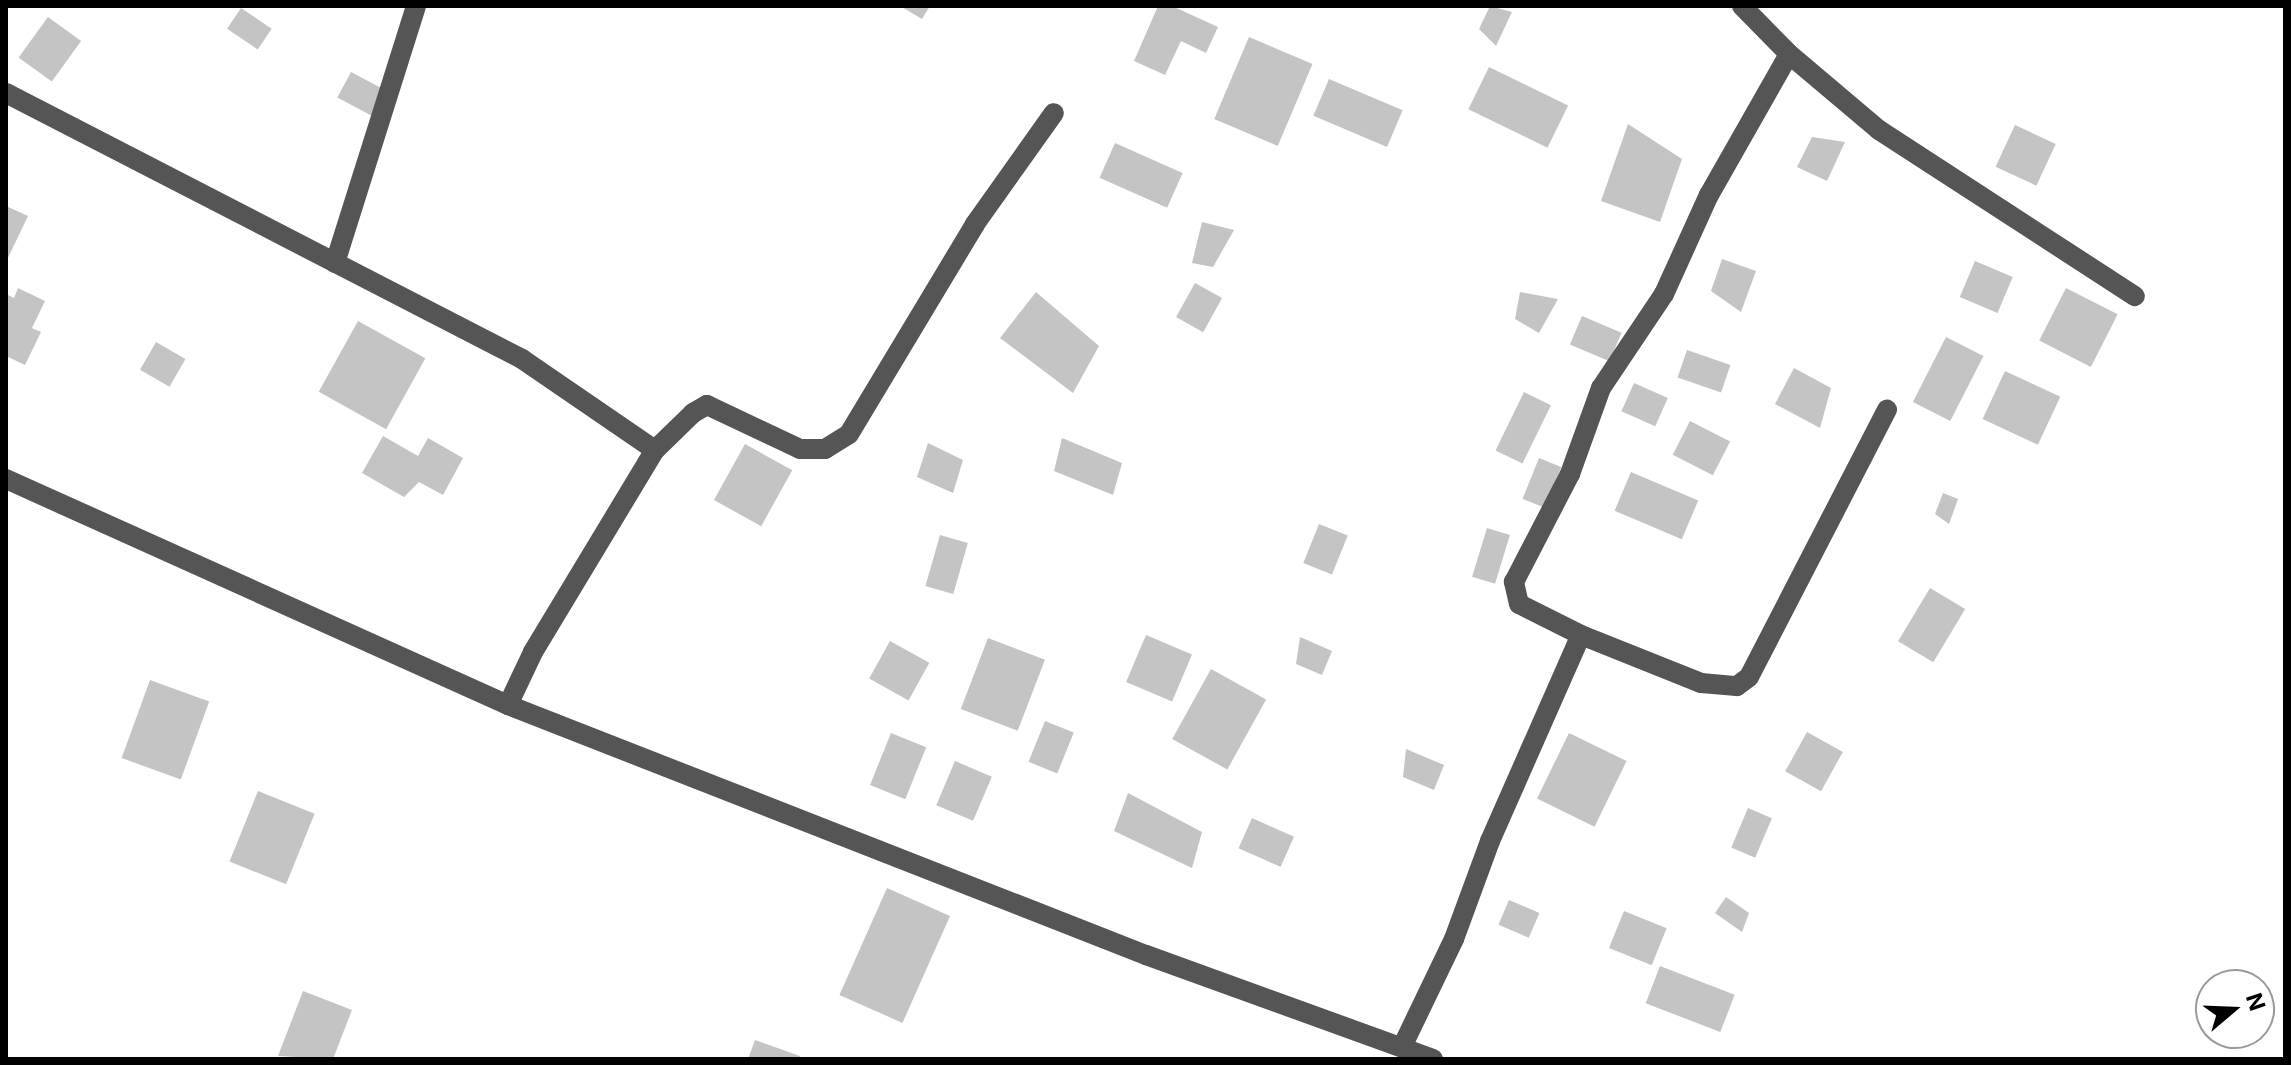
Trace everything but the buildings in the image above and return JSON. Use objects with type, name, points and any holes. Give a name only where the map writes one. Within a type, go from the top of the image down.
[{"type":"street","points":[[335,263],[416,6]]},
{"type":"street","points":[[1742,6],[1789,54],[1879,130],[2135,296]]},
{"type":"street","points":[[1789,54],[1715,183],[1664,294],[1601,388],[1570,474],[1514,582],[1519,604],[1581,635],[1701,683],[1737,686],[1749,677],[1887,410]]},
{"type":"street","points":[[6,93],[522,359],[655,450]]},
{"type":"street","points":[[508,705],[533,652],[655,450],[707,405],[800,449],[825,449],[849,434],[975,224],[1054,113]]},
{"type":"street","points":[[6,479],[508,705],[1146,955],[1433,1059]]},
{"type":"street","points":[[1402,1047],[1454,939],[1490,841],[1581,635]]}]
